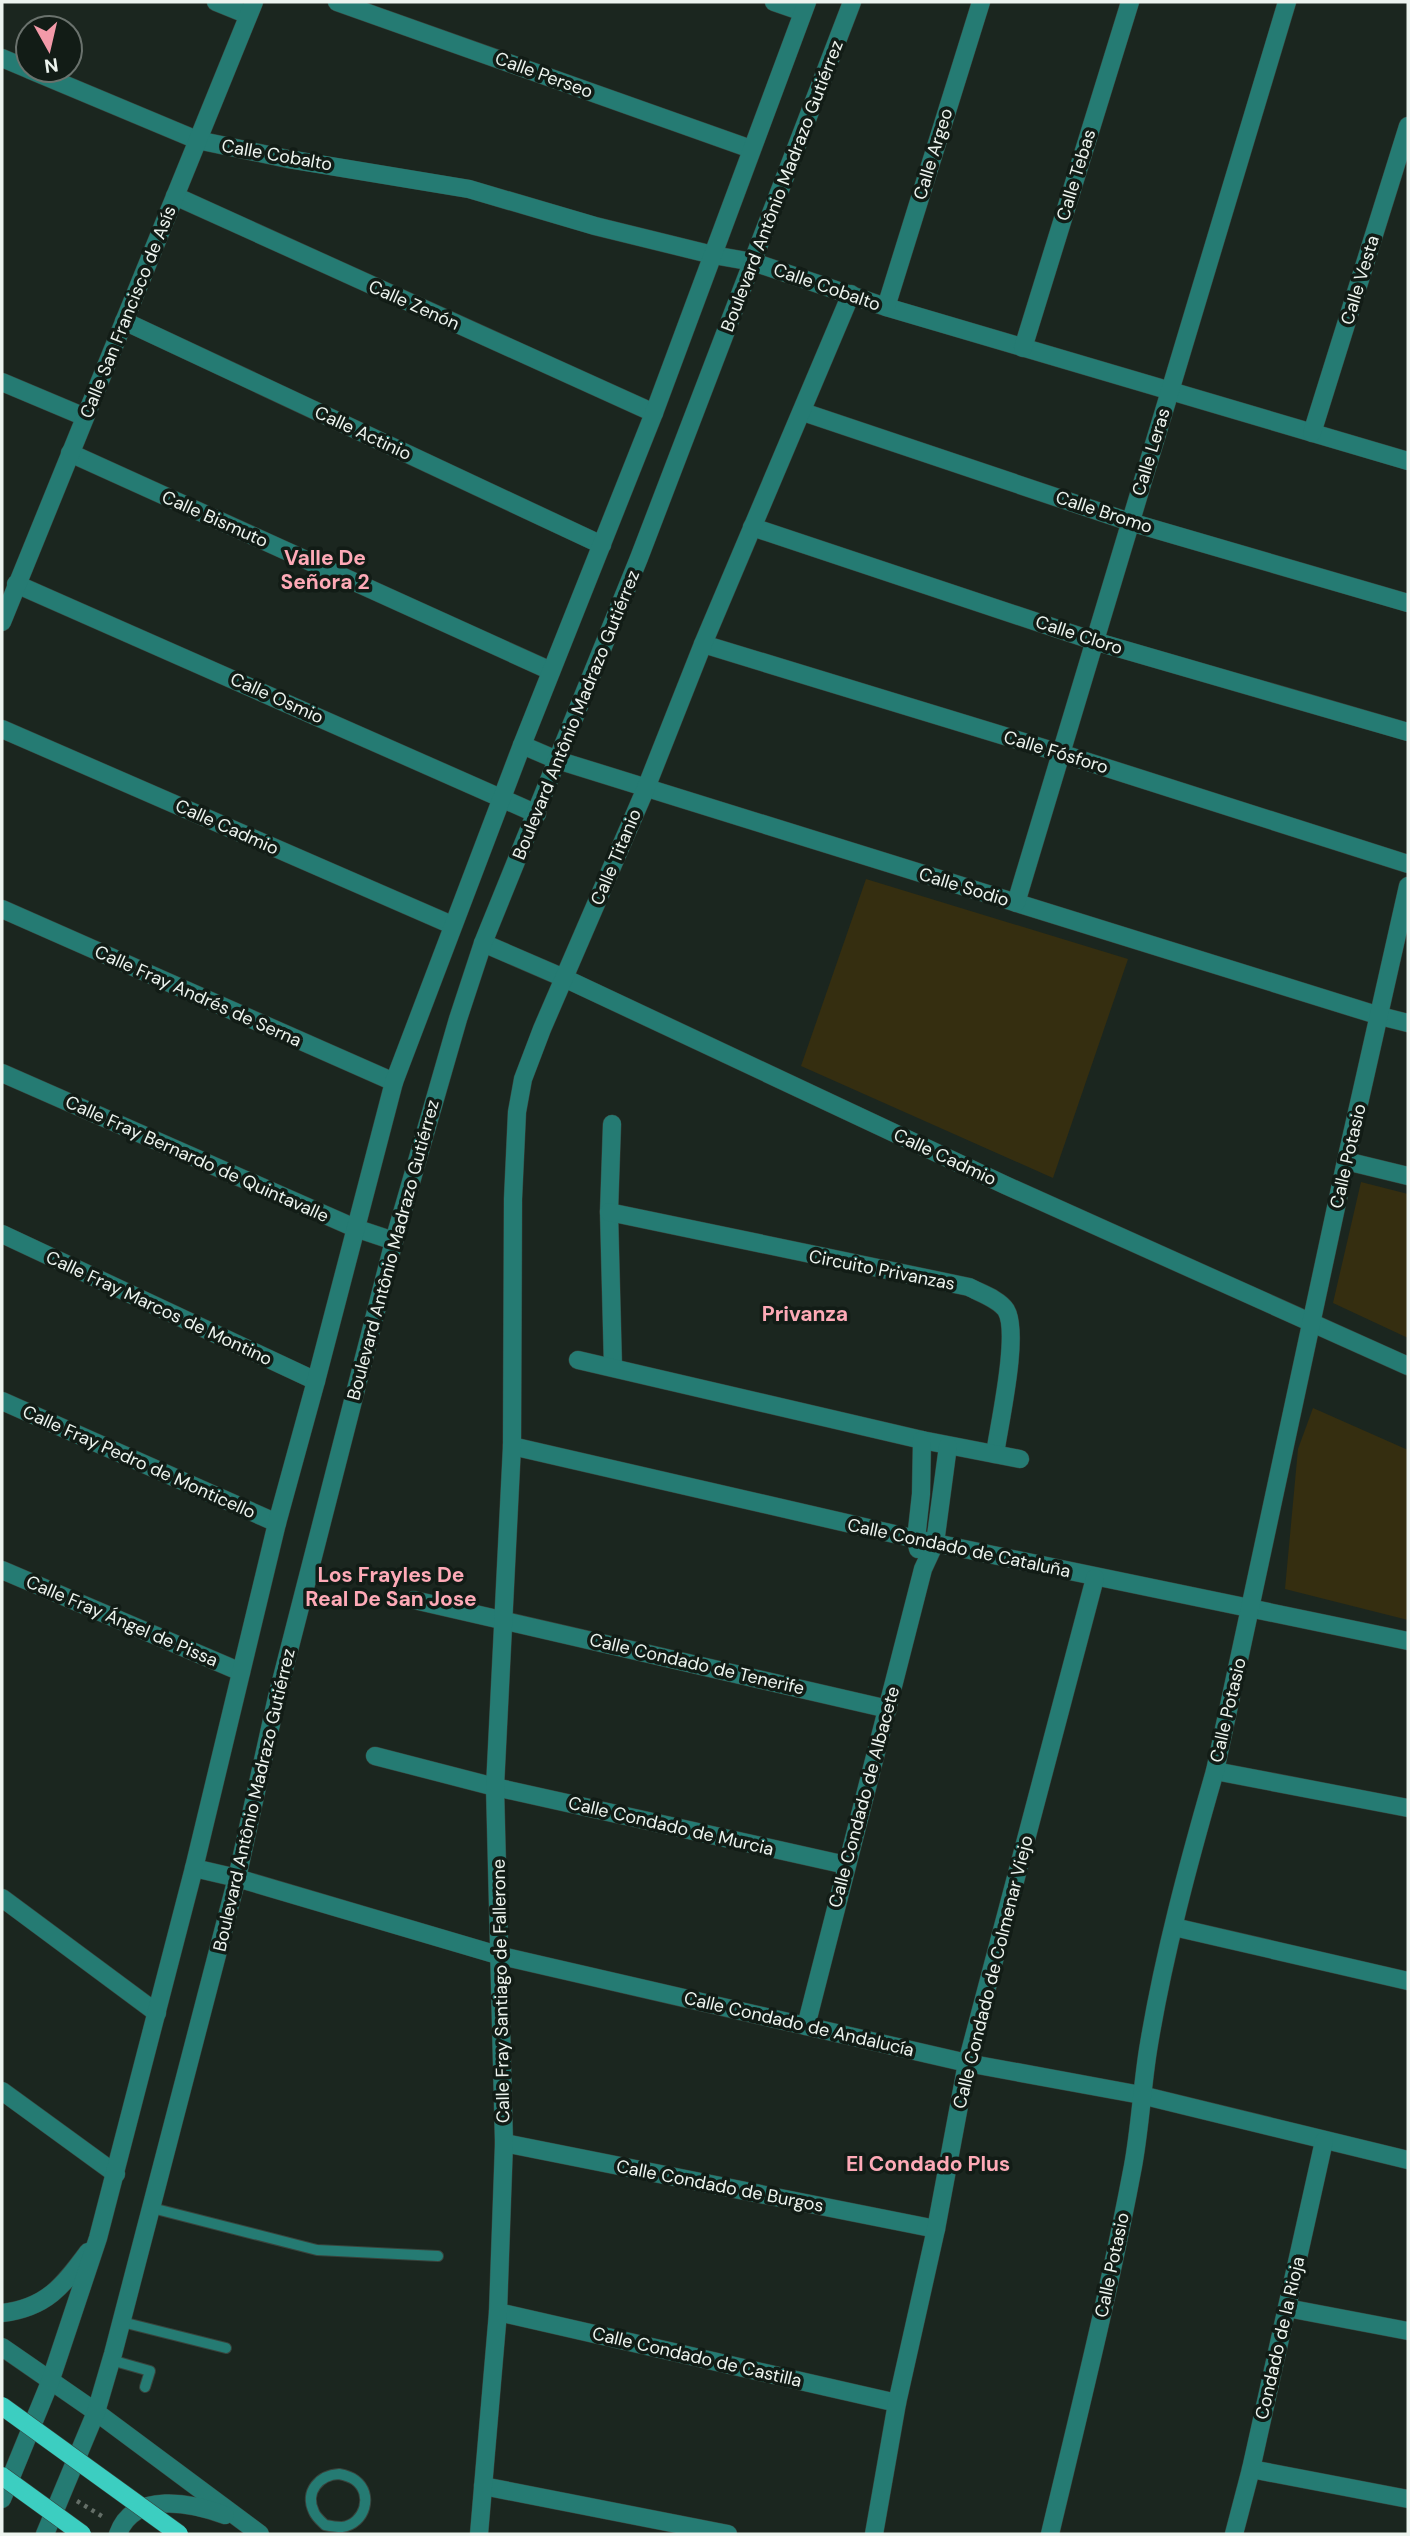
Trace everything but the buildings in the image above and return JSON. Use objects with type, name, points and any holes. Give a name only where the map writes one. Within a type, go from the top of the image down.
[{"type":"main road","points":[[2,2406],[179,2534]]},
{"type":"main road","points":[[2,2476],[82,2534]]},
{"type":"street","points":[[216,2],[251,8]]},
{"type":"street","name":"Calle Perseo","points":[[337,2],[751,149]]},
{"type":"street","points":[[774,2],[805,7]]},
{"type":"street","name":"Boulevard Antônio Madrazo Gutiérrez","points":[[45,2534],[96,2412],[122,2322],[237,1878],[277,1697],[439,1077],[483,943],[537,814],[852,2]]},
{"type":"street","name":"Calle Argeo","points":[[886,307],[981,2]]},
{"type":"street","name":"Calle Tebas","points":[[1023,348],[1129,2]]},
{"type":"street","name":"Calle Leras","points":[[1016,903],[1287,2]]},
{"type":"street","name":"Boulevard Antônio Madrazo Gutiérrez","points":[[2,2499],[50,2382],[98,2238],[116,2174],[194,1868],[277,1523],[394,1082],[452,925],[654,413],[805,7]]},
{"type":"street","name":"Calle San Francisco de Asís","points":[[2,622],[251,8]]},
{"type":"street","name":"Calle Cobalto","points":[[64,84],[197,140],[288,159],[469,189],[595,226],[753,262],[886,307],[1408,461]]},
{"type":"street","name":"Calle Vesta","points":[[1312,433],[1408,126]]},
{"type":"street","name":"Calle Zenón","points":[[175,196],[654,413]]},
{"type":"street","name":"Calle Titanio","points":[[512,1446],[513,1199],[517,1112],[523,1079],[851,295]]},
{"type":"street","name":"Calle Actinio","points":[[124,321],[602,545]]},
{"type":"street","points":[[2,382],[85,417]]},
{"type":"street","name":"Calle Bromo","points":[[803,412],[1129,522],[1408,603]]},
{"type":"street","name":"Calle Bismuto","points":[[70,453],[551,671]]},
{"type":"street","name":"Calle Cloro","points":[[752,527],[1094,641],[1408,732]]},
{"type":"street","name":"Calle Osmio","points":[[16,584],[537,814]]},
{"type":"street","name":"Calle Fósforo","points":[[703,644],[1060,753],[1408,864]]},
{"type":"street","name":"Calle Cadmio","points":[[2,729],[452,925]]},
{"type":"street","name":"Calle Sodio","points":[[522,745],[557,760],[646,788],[1408,1023]]},
{"type":"street","name":"Calle Potasio","points":[[1050,2534],[1117,2246],[1134,2162],[1148,2047],[1174,1927],[1215,1770],[1408,886]]},
{"type":"street","name":"Calle Fray Andrés de Serna","points":[[2,909],[394,1082]]},
{"type":"street","name":"Calle Cadmio","points":[[483,943],[564,978],[1005,1185],[1408,1366]]},
{"type":"street","name":"Calle Fray Bernardo de Quintavalle","points":[[2,1073],[355,1228],[394,1241]]},
{"type":"street","points":[[612,1124],[609,1212],[613,1367]]},
{"type":"street","points":[[1346,1161],[1408,1176]]},
{"type":"street","name":"Circuito Privanzas","points":[[609,1212],[969,1287],[997,1302],[1006,1309],[1012,1332],[995,1454]]},
{"type":"street","name":"Calle Fray Marcos de Montino","points":[[2,1234],[316,1381]]},
{"type":"street","points":[[578,1360],[948,1446],[1020,1459]]},
{"type":"street","name":"Calle Fray Pedro de Monticello","points":[[2,1401],[277,1523]]},
{"type":"street","points":[[916,1539],[921,1494],[922,1440]]},
{"type":"street","name":"Calle Condado de Cataluña","points":[[512,1446],[1095,1578],[1408,1641]]},
{"type":"street","name":"Calle Fray Santiago de Fallerone","points":[[479,2534],[498,2312],[504,2143],[495,1787],[512,1446]]},
{"type":"street","points":[[935,1543],[948,1446]]},
{"type":"street","name":"Calle Condado de Albacete","points":[[916,1539],[923,1569]]},
{"type":"street","name":"Calle Condado de Albacete","points":[[806,2026],[923,1569],[935,1543]]},
{"type":"street","name":"Calle Fray Ángel de Pissa","points":[[2,1570],[241,1672]]},
{"type":"street","name":"Calle Condado de Colmenar Viejo","points":[[874,2534],[897,2403],[936,2229],[967,2063],[1095,1578]]},
{"type":"street","name":"Calle Condado de Tenerife","points":[[414,1600],[888,1709]]},
{"type":"street","name":"Calle Condado de Murcia","points":[[375,1756],[495,1787],[846,1865]]},
{"type":"street","points":[[1215,1770],[1408,1808]]},
{"type":"street","name":"Calle Condado de Andalucía","points":[[194,1868],[237,1878],[501,1956],[967,2063],[1141,2095],[1408,2160]]},
{"type":"street","points":[[2,1898],[157,2013]]},
{"type":"street","points":[[1174,1927],[1408,1981]]},
{"type":"street","points":[[2,2091],[116,2174]]},
{"type":"street","name":"Condado de la Rioja","points":[[1234,2534],[1324,2141]]},
{"type":"street","name":"Calle Condado de Burgos","points":[[504,2143],[936,2229]]},
{"type":"street","points":[[2,2313],[22,2311],[43,2301],[61,2287],[98,2238]]},
{"type":"street","points":[[1287,2308],[1408,2332]]},
{"type":"street","name":"Calle Condado de Castilla","points":[[498,2312],[897,2403]]},
{"type":"street","points":[[2,2347],[96,2412],[260,2534]]},
{"type":"street","points":[[1251,2469],[1408,2499]]},
{"type":"street","points":[[483,2486],[728,2534]]},
{"type":"street","points":[[118,2534],[136,2511],[157,2504],[193,2505],[244,2523]]},
{"type":"lane","points":[[152,2208],[317,2250],[438,2256]]},
{"type":"lane","points":[[122,2322],[226,2348]]},
{"type":"lane","points":[[111,2360],[150,2371],[145,2387]]},
{"type":"lane","points":[[340,2474],[355,2480],[365,2492],[365,2509],[359,2519],[344,2527],[322,2530],[312,2499],[315,2484],[326,2475],[340,2474]]},
{"type":"shaded area","points":[[866,879],[1128,959],[1053,1178],[801,1066]]},
{"type":"shaded area","points":[[1361,1182],[1408,1194],[1408,1338],[1333,1303]]},
{"type":"shaded area","points":[[1313,1408],[1408,1450],[1408,1620],[1285,1589],[1298,1449]]},
{"type":"district","name":"Valle De Señora 2","points":[[325,570]]},
{"type":"district","name":"Privanza","points":[[805,1314]]},
{"type":"district","name":"Los Frayles De Real De San Jose","points":[[391,1587]]},
{"type":"district","name":"El Condado Plus","points":[[928,2164]]}]
